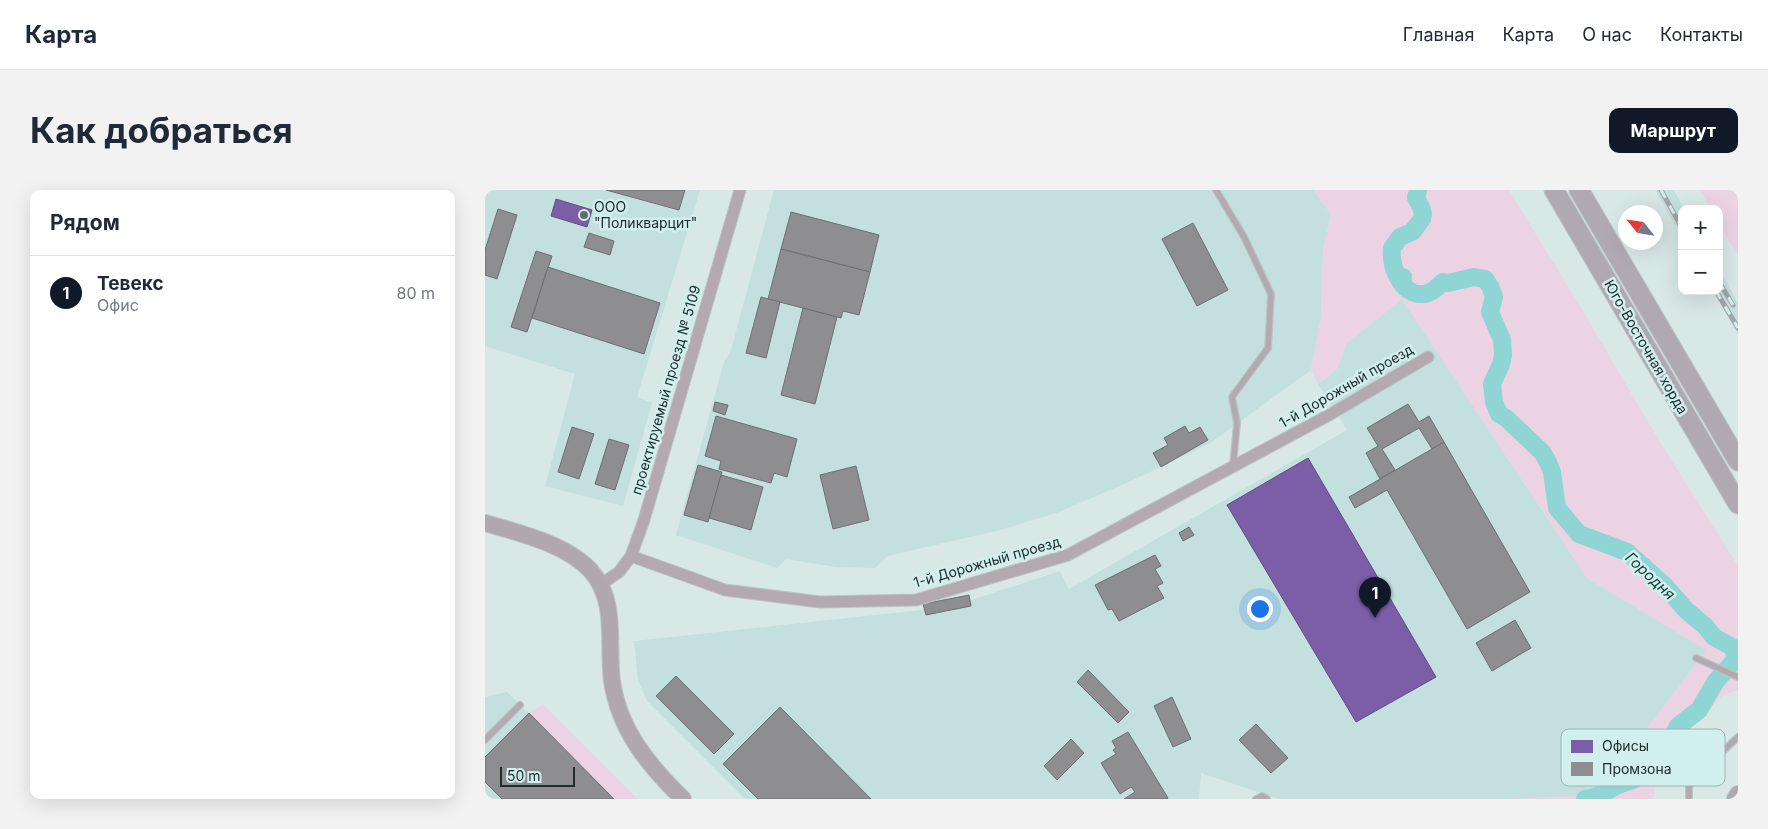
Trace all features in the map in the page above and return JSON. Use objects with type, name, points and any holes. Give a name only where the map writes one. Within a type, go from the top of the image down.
[{"type":"main road","name":"Юго-Восточная хорда","points":[[1555,190],[1738,504]]},
{"type":"main road","name":"Юго-Восточная хорда","points":[[1579,190],[1738,461]]},
{"type":"main road","points":[[485,523],[516,532],[557,548],[578,559],[592,572],[607,601],[612,681],[618,707],[625,725],[647,761],[683,799]]},
{"type":"main road","points":[[1735,799],[1738,794]]},
{"type":"street","name":"проектируемый проезд № 5109","points":[[600,585],[619,572],[631,556],[740,190]]},
{"type":"street","name":"1-й Дорожный проезд","points":[[631,556],[725,590],[820,602],[915,600],[1068,555],[1329,415],[1428,357]]},
{"type":"lane","points":[[1216,190],[1244,237],[1271,294],[1268,348],[1232,397],[1237,423],[1233,466]]},
{"type":"lane","points":[[1696,658],[1738,677]]},
{"type":"lane","points":[[485,740],[520,705]]},
{"type":"lane","points":[[1725,749],[1738,737]]},
{"type":"lane","points":[[1689,799],[1690,786]]},
{"type":"lane","points":[[1256,799],[1262,796],[1267,799]]},
{"type":"shaded area","points":[[485,190],[700,190],[637,397],[652,403],[623,506],[545,486],[575,374],[485,346]]},
{"type":"shaded area","points":[[774,190],[1313,190],[1331,214],[1323,251],[1321,317],[1311,370],[1209,444],[1131,481],[1059,512],[1004,529],[888,556],[875,568],[836,567],[786,559],[777,568],[676,535],[724,362],[731,350]]},
{"type":"shaded area","points":[[1313,190],[1509,190],[1657,437],[1738,566],[1738,690],[1722,696],[1690,729],[1647,729],[1706,650],[1587,578],[1402,299],[1347,343],[1337,369],[1318,384],[1311,370],[1321,317],[1323,251],[1331,214]]},
{"type":"shaded area","points":[[1655,190],[1674,190],[1682,205],[1678,205],[1678,230]]},
{"type":"shaded area","points":[[1700,190],[1738,190],[1738,256],[1723,230],[1723,205],[1709,205]]},
{"type":"shaded area","points":[[1723,277],[1738,303],[1738,335],[1715,295],[1723,295]]},
{"type":"shaded area","points":[[1402,299],[1587,578],[1707,650],[1647,729],[1561,729],[1561,786],[1604,786],[1597,795],[1511,799],[1279,799],[1201,773],[1199,799],[745,799],[647,701],[638,680],[634,641],[950,607],[1060,571],[1069,589],[1347,430],[1318,384],[1337,369],[1347,343]]},
{"type":"shaded area","points":[[507,692],[616,799],[485,799],[485,697]]},
{"type":"shaded area","points":[[543,704],[638,799],[614,799],[529,713]]},
{"type":"shaded area","points":[[1604,786],[1656,786],[1653,799],[1511,799],[1597,795]]},
{"type":"water","points":[[1396,265],[1409,270],[1412,274],[1411,286],[1401,290],[1392,282],[1390,271]]},
{"type":"building: Офисы","points":[[556,199],[592,210],[587,227],[551,216]]},
{"type":"building: Офисы","points":[[1308,458],[1436,677],[1356,722],[1227,505]]},
{"type":"building: Промзона","points":[[606,190],[685,190],[679,210]]},
{"type":"building: Промзона","points":[[498,209],[517,215],[497,279],[485,275],[485,250]]},
{"type":"building: Промзона","points":[[791,212],[879,235],[870,272],[781,249]]},
{"type":"building: Промзона","points":[[1193,223],[1228,290],[1197,306],[1162,239]]},
{"type":"building: Промзона","points":[[589,233],[614,241],[610,255],[584,247]]},
{"type":"building: Промзона","points":[[781,249],[870,272],[859,315],[843,311],[841,318],[768,299]]},
{"type":"building: Промзона","points":[[536,251],[552,256],[527,332],[511,327]]},
{"type":"building: Промзона","points":[[548,267],[660,303],[644,354],[532,318]]},
{"type":"building: Промзона","points":[[761,297],[780,302],[766,358],[746,353]]},
{"type":"building: Промзона","points":[[803,308],[837,317],[815,404],[781,395]]},
{"type":"building: Промзона","points":[[715,402],[728,405],[725,415],[713,411]]},
{"type":"building: Промзона","points":[[1408,404],[1419,422],[1429,416],[1444,442],[1432,449],[1419,428],[1382,449],[1395,470],[1380,479],[1366,453],[1378,446],[1367,428]]},
{"type":"building: Промзона","points":[[716,416],[797,439],[787,477],[774,473],[771,483],[719,469],[721,461],[705,456]]},
{"type":"building: Промзона","points":[[1185,426],[1189,433],[1200,427],[1208,440],[1161,467],[1153,453],[1168,445],[1164,438]]},
{"type":"building: Промзона","points":[[572,427],[594,434],[579,479],[558,472]]},
{"type":"building: Промзона","points":[[609,439],[629,445],[615,490],[595,484]]},
{"type":"building: Промзона","points":[[1444,442],[1530,592],[1467,629],[1387,490],[1355,508],[1349,497]]},
{"type":"building: Промзона","points":[[698,465],[722,472],[708,522],[684,515]]},
{"type":"building: Промзона","points":[[856,466],[869,520],[833,529],[820,475]]},
{"type":"building: Промзона","points":[[721,475],[763,487],[751,530],[709,518]]},
{"type":"building: Промзона","points":[[1189,527],[1194,535],[1183,541],[1179,533]]},
{"type":"building: Промзона","points":[[1155,555],[1161,566],[1155,569],[1163,583],[1157,586],[1164,598],[1119,621],[1112,609],[1108,610],[1095,585]]},
{"type":"building: Промзона","points":[[969,595],[971,606],[926,615],[923,604]]},
{"type":"building: Промзона","points":[[1515,620],[1531,648],[1492,671],[1476,643]]},
{"type":"building: Промзона","points":[[1088,670],[1129,712],[1118,723],[1077,682]]},
{"type":"building: Промзона","points":[[676,676],[734,734],[714,754],[656,696]]},
{"type":"building: Промзона","points":[[1172,697],[1191,739],[1173,747],[1154,706]]},
{"type":"building: Промзона","points":[[780,707],[871,799],[758,799],[723,764]]},
{"type":"building: Промзона","points":[[529,713],[614,799],[502,799],[485,782],[485,757]]},
{"type":"building: Промзона","points":[[1256,724],[1288,758],[1271,773],[1239,740]]},
{"type":"building: Промзона","points":[[1128,732],[1167,799],[1124,799],[1135,792],[1131,787],[1120,794],[1101,763],[1116,754],[1113,750],[1116,748],[1112,741]]},
{"type":"building: Промзона","points":[[1071,739],[1084,753],[1057,780],[1044,766]]},
{"type":"waterway","name":"Городня","points":[[1418,190],[1416,198],[1421,207],[1422,219],[1412,232],[1400,237],[1392,248],[1395,271],[1403,285],[1415,293],[1426,294],[1443,282],[1448,283],[1474,277],[1485,279],[1494,297],[1490,312],[1502,340],[1503,355],[1501,364],[1492,384],[1494,402],[1499,414],[1506,418],[1542,452],[1548,462],[1552,472],[1557,508],[1579,534],[1627,552],[1665,586],[1714,637],[1732,647],[1735,660],[1716,681],[1699,710],[1676,729]]},
{"type":"waterway","name":"Городня","points":[[1585,799],[1598,796],[1616,786]]},
{"type":"railway","points":[[1661,190],[1678,221]]},
{"type":"railway","points":[[1723,289],[1733,305]]},
{"type":"railway","points":[[1718,295],[1738,328]]},
{"type":"place","name":"ООО \"Поликварцит\"","points":[[584,215]]},
{"type":"place","name":"Тевекс","points":[[1375,618]]}]
